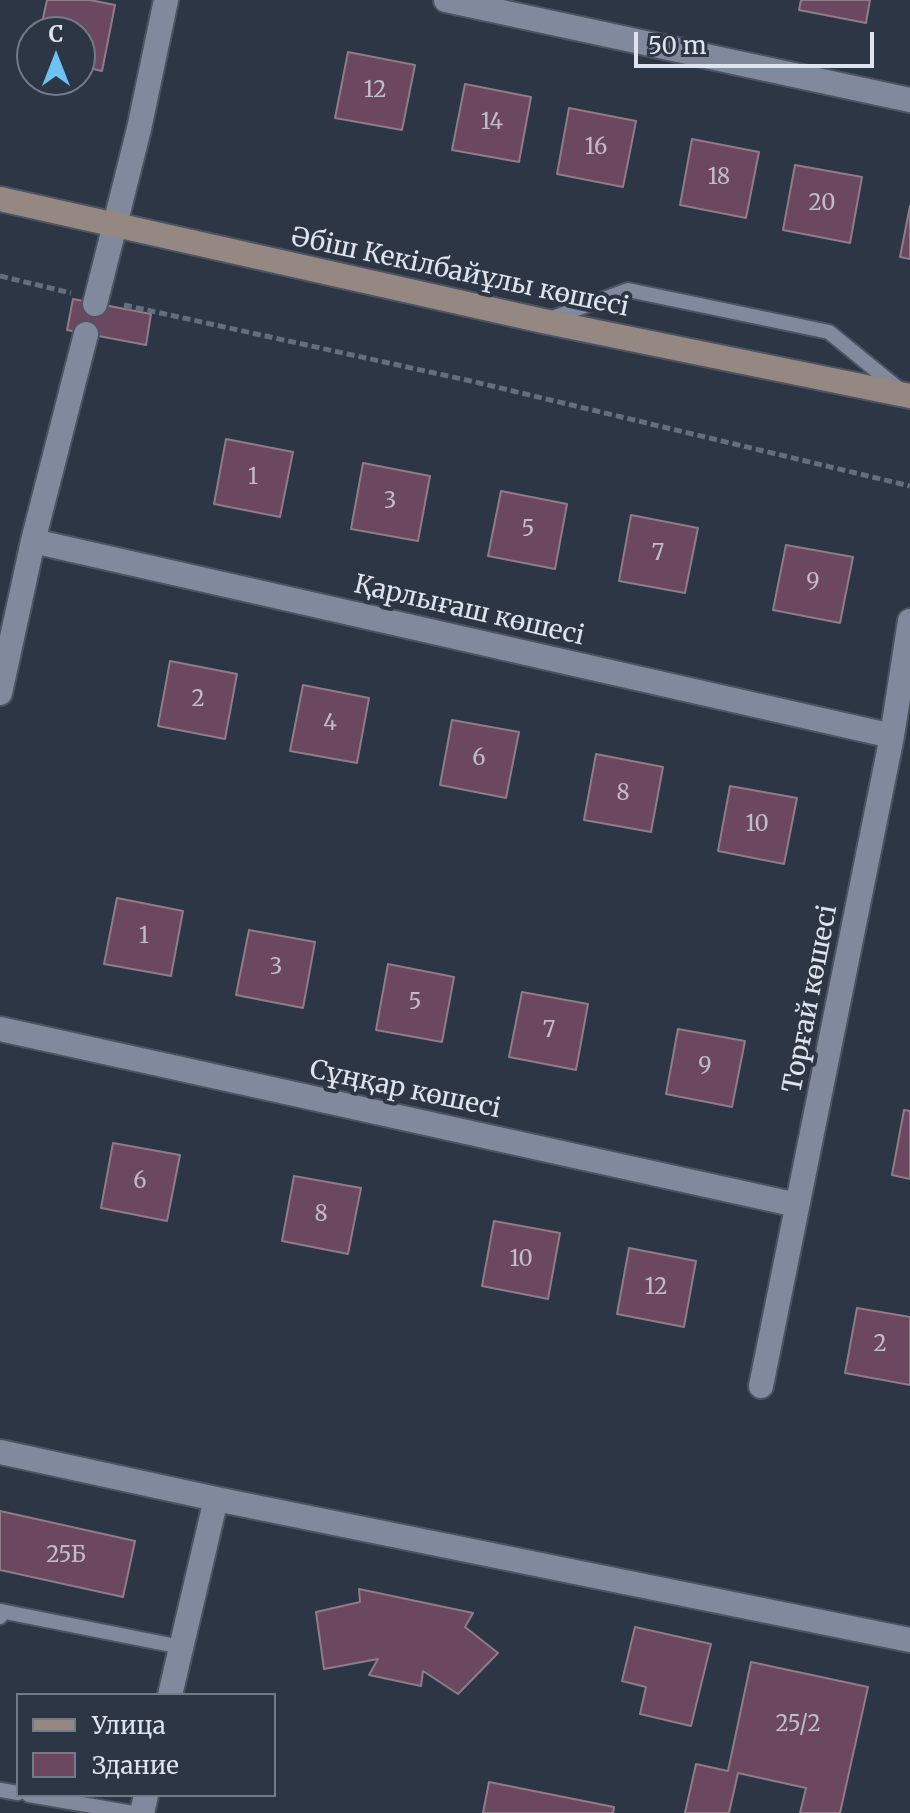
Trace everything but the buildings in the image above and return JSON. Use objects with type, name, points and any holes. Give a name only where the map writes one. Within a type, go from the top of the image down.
[{"type":"street","points":[[95,301],[139,129],[166,0]]},
{"type":"street","points":[[446,0],[537,10],[910,100]]},
{"type":"street","name":"Әбіш Кекілбайұлы көшесі","points":[[0,199],[543,321],[908,395]]},
{"type":"street","points":[[0,693],[33,541],[86,334]]},
{"type":"street","name":"Қарлығаш көшесі","points":[[33,541],[892,736]]},
{"type":"street","name":"Торғай көшесі","points":[[761,1386],[892,736],[910,621]]},
{"type":"street","name":"Сұңқар көшесі","points":[[0,1029],[797,1205]]},
{"type":"street","points":[[0,1452],[910,1640]]},
{"type":"street","points":[[170,1693],[216,1499]]},
{"type":"lane","points":[[543,321],[628,290],[829,332],[908,395]]},
{"type":"lane","points":[[0,1617],[1,1611],[181,1647]]},
{"type":"lane","points":[[41,1797],[133,1813]]},
{"type":"path","points":[[0,276],[95,301],[471,381],[910,486]]}]
